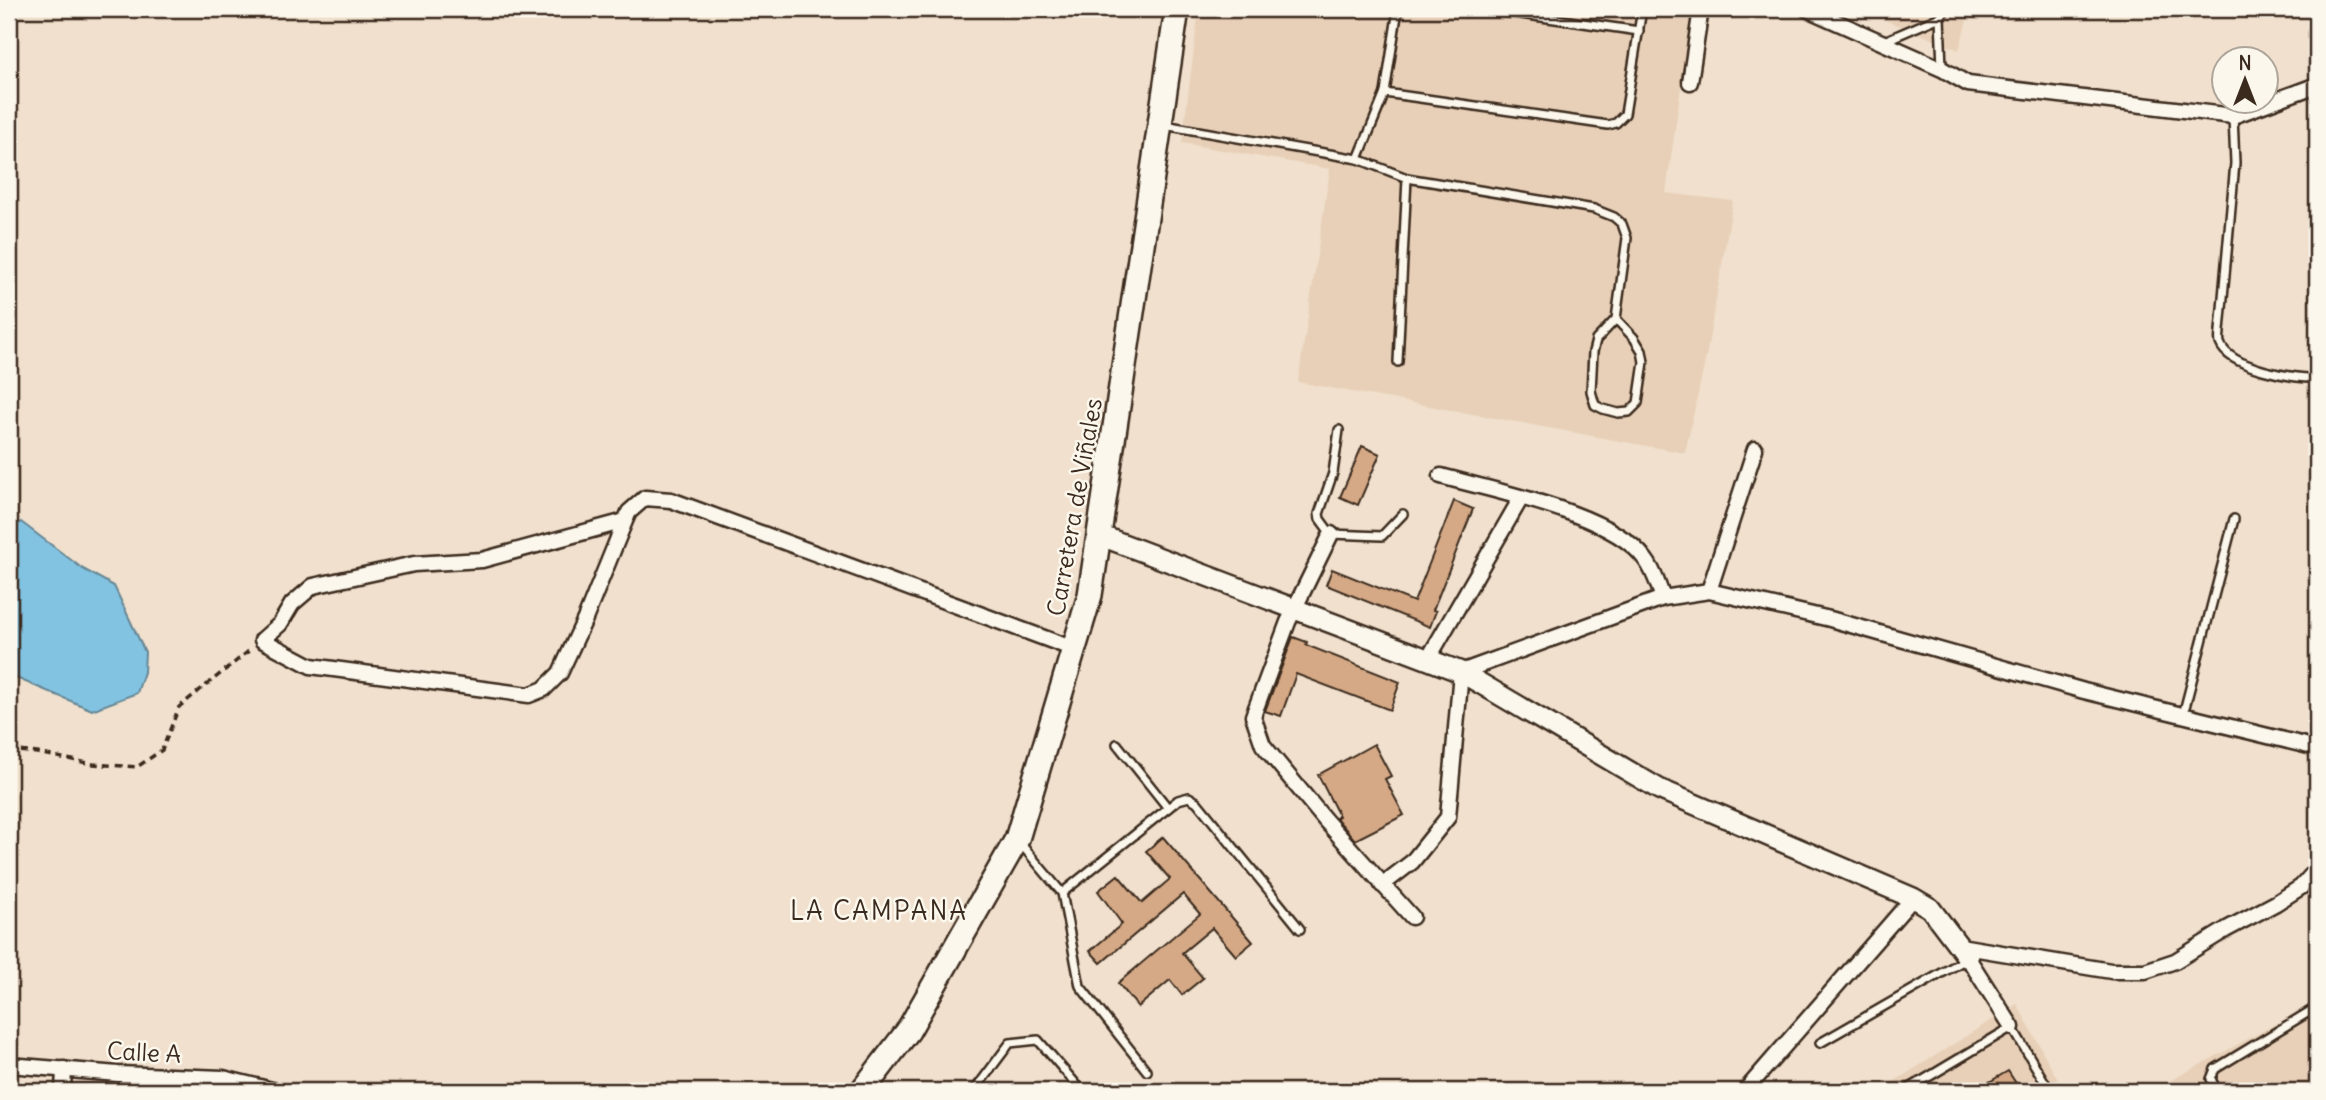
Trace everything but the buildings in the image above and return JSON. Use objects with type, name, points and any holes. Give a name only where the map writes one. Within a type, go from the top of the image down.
[{"type":"main road","name":"Carretera de Viñales","points":[[862,1091],[908,1031],[1017,839],[1090,595],[1177,9]]},
{"type":"street","points":[[1690,82],[1701,9]]},
{"type":"street","points":[[1807,9],[1942,69],[1968,84],[2210,113]]},
{"type":"street","points":[[2280,99],[2317,85]]},
{"type":"street","points":[[1709,591],[1755,449]]},
{"type":"street","points":[[1441,476],[1561,508],[1593,522],[1632,545],[1644,557],[1663,598]]},
{"type":"street","points":[[625,522],[482,560],[414,564],[313,586],[292,604],[280,624],[262,640],[311,666],[529,695],[544,690],[560,673],[585,619],[625,522],[629,512],[645,498],[670,500],[1074,649]]},
{"type":"street","points":[[1428,659],[1521,498]]},
{"type":"street","points":[[1331,534],[1294,609],[1254,716],[1264,745],[1325,820],[1412,917]]},
{"type":"street","points":[[1099,535],[1461,672],[1659,789],[1913,898],[1930,908],[1964,952],[2012,1027]]},
{"type":"street","points":[[1461,672],[1663,598],[1709,591],[1830,619],[2084,691],[2317,748]]},
{"type":"street","points":[[1382,885],[1412,862],[1448,817],[1461,672]]},
{"type":"street","points":[[1964,952],[2111,971],[2145,971],[2175,961],[2227,929],[2276,904],[2301,887],[2317,869]]},
{"type":"street","points":[[1745,1091],[1913,898]]},
{"type":"street","name":"Calle A","points":[[9,1065],[223,1079],[276,1091]]},
{"type":"street","points":[[63,1091],[64,1069]]},
{"type":"lane","points":[[1358,159],[1385,93],[1398,9]]},
{"type":"lane","points":[[1485,9],[1639,31]]},
{"type":"lane","points":[[1385,93],[1608,125],[1616,123],[1625,114],[1642,9]]},
{"type":"lane","points":[[1880,43],[1940,17],[1946,9]]},
{"type":"lane","points":[[1940,17],[1942,69]]},
{"type":"lane","points":[[2233,116],[2235,163],[2220,343],[2231,356],[2248,365],[2303,379],[2317,378]]},
{"type":"lane","points":[[1160,125],[1358,159],[1407,178],[1594,209],[1614,217],[1622,224],[1627,238],[1616,319],[1596,340],[1591,391],[1595,405],[1618,413],[1629,412],[1638,403],[1644,362],[1642,351],[1634,338],[1616,319]]},
{"type":"lane","points":[[1398,362],[1407,178]]},
{"type":"lane","points":[[1339,430],[1333,473],[1319,514],[1331,534],[1382,536],[1403,514]]},
{"type":"lane","points":[[2183,715],[2234,519]]},
{"type":"lane","points":[[1117,744],[1168,808]]},
{"type":"lane","points":[[1062,893],[1168,808],[1184,798],[1194,799],[1300,929]]},
{"type":"lane","points":[[1017,839],[1062,893],[1080,986],[1147,1071]]},
{"type":"lane","points":[[1820,1043],[1964,952]]},
{"type":"lane","points":[[2217,1091],[2211,1079],[2214,1069],[2317,1007]]},
{"type":"lane","points":[[1905,1091],[2012,1027],[2050,1091]]},
{"type":"lane","points":[[974,1091],[1010,1043],[1038,1040],[1082,1091]]},
{"type":"lane","points":[[2310,1091],[2317,1087]]},
{"type":"path","points":[[9,750],[93,764],[137,767],[162,750],[179,707],[262,640]]},
{"type":"shaded area","points":[[1199,9],[1692,9],[1666,193],[1733,201],[1706,357],[1685,453],[1298,382],[1330,169],[1182,143]]},
{"type":"shaded area","points":[[1858,9],[1970,9],[1959,50]]},
{"type":"shaded area","points":[[2317,1002],[2317,1091],[2151,1091]]},
{"type":"shaded area","points":[[2017,1004],[2064,1091],[1879,1091]]},
{"type":"water","points":[[21,522],[83,569],[114,586],[145,652],[144,672],[137,693],[92,710],[9,675],[9,530]]},
{"type":"district","name":"LA CAMPANA","points":[[879,910]]}]
